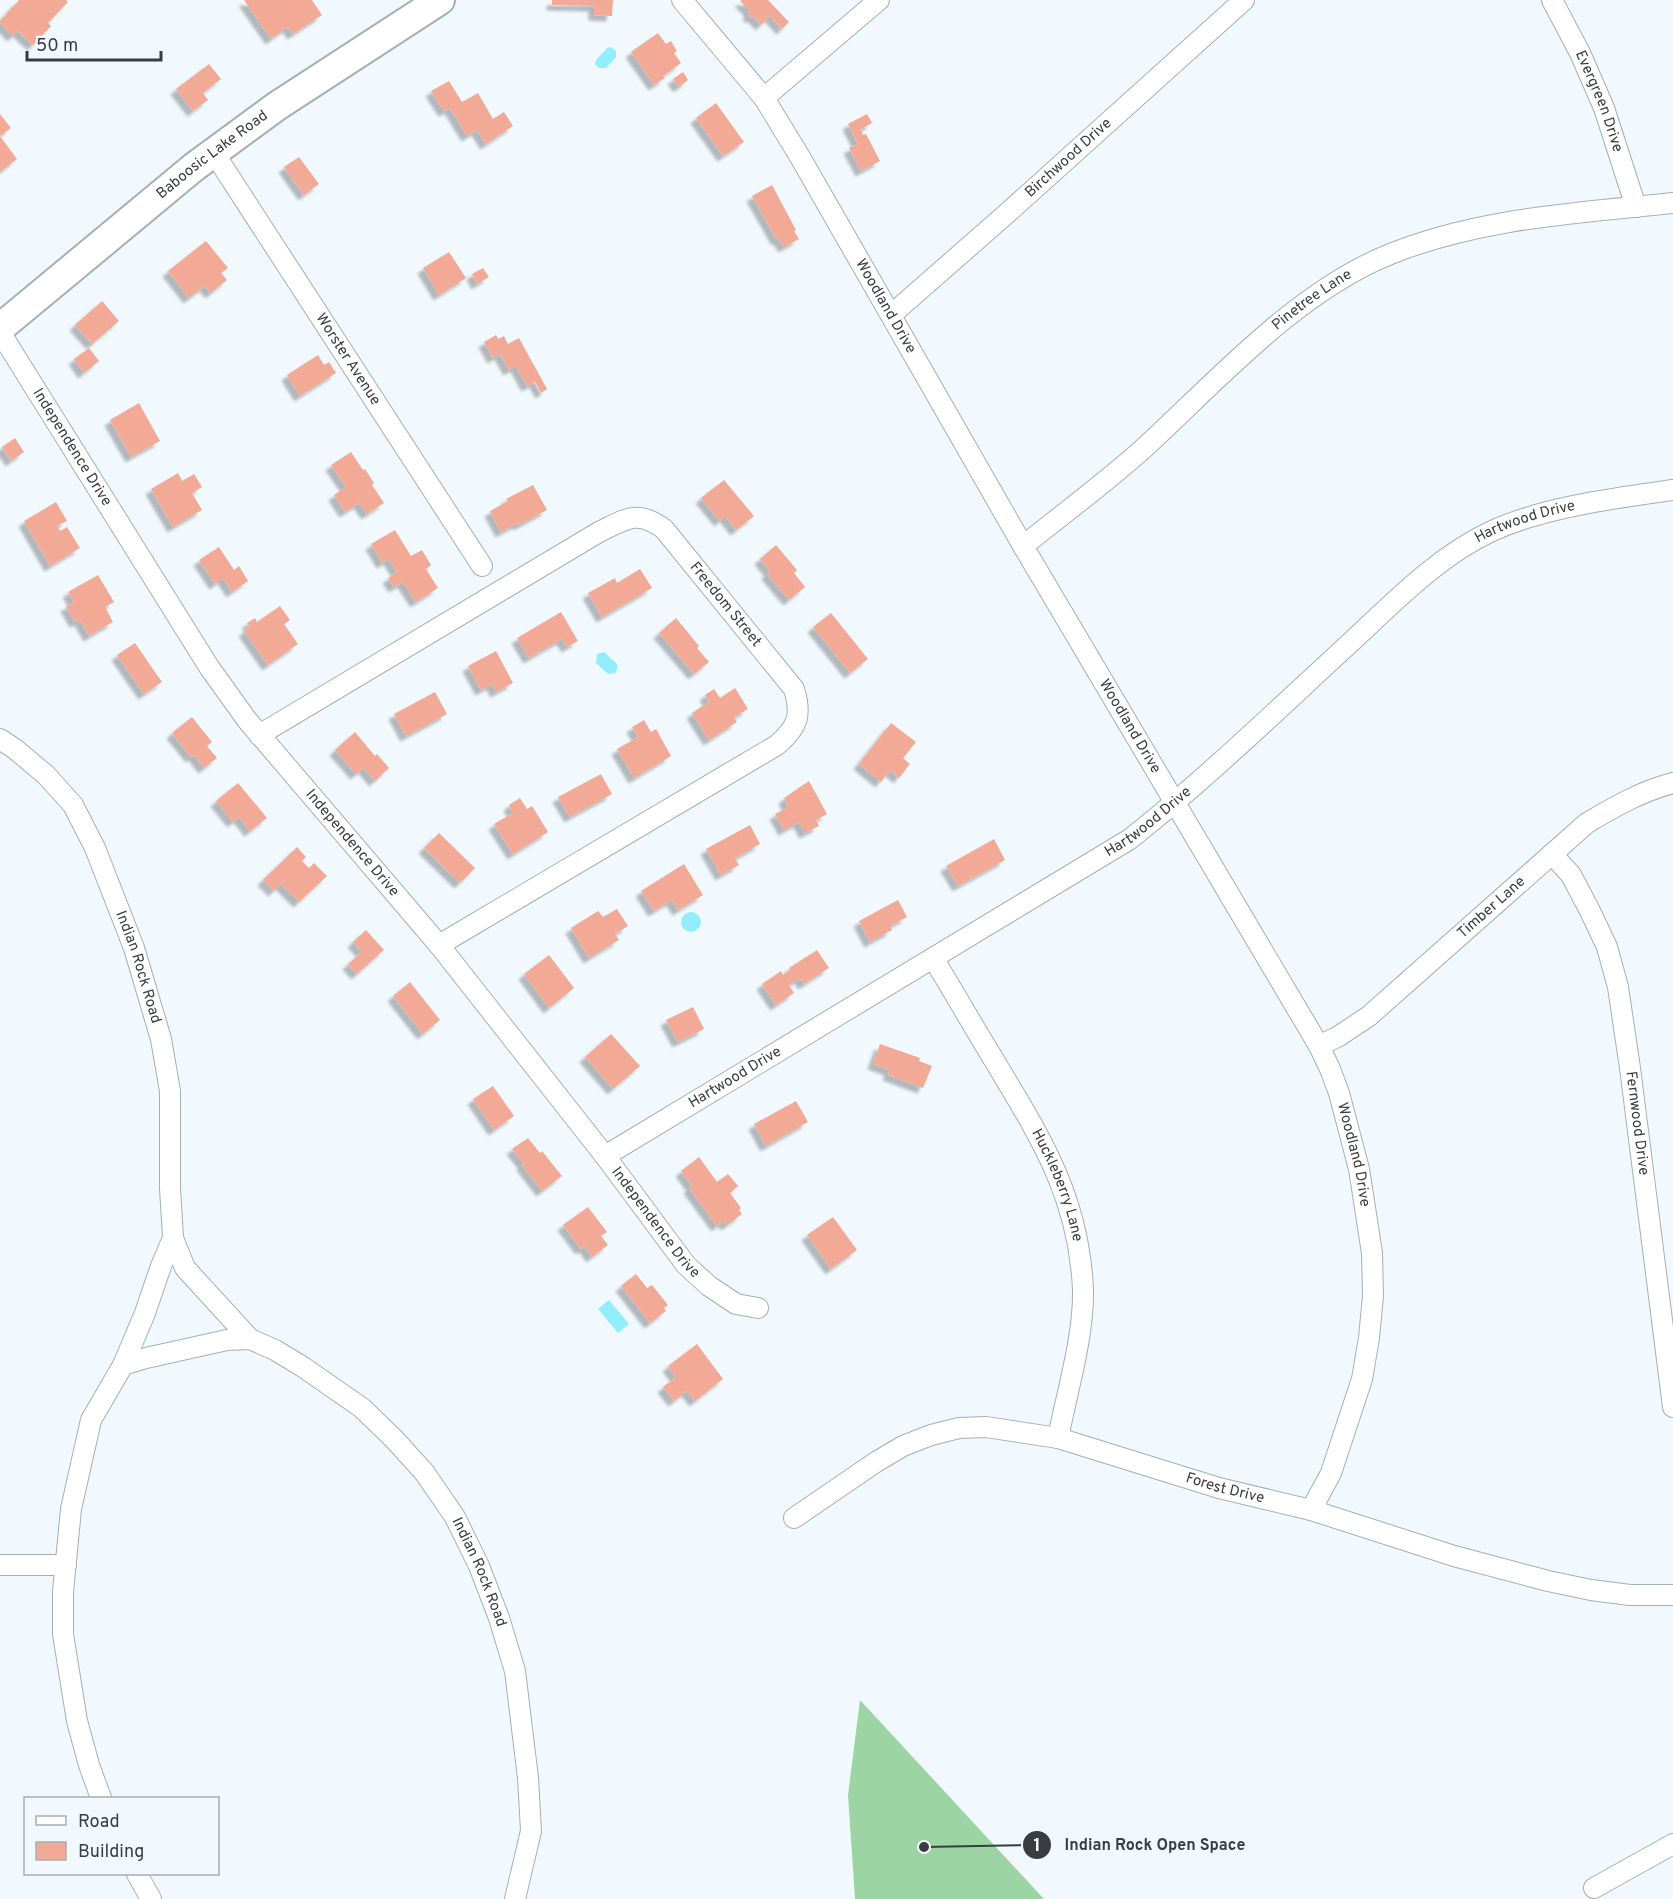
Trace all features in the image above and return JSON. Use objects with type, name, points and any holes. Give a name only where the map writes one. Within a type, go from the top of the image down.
[{"type":"street","name":"Baboosic Lake Road","points":[[0,330],[135,214],[214,153],[277,106],[440,0]]},
{"type":"street","name":"Woodland Drive","points":[[682,0],[764,98],[1174,804],[1319,1046],[1330,1069],[1339,1093],[1359,1169],[1372,1253],[1373,1296],[1362,1379],[1331,1473],[1311,1510]]},
{"type":"street","points":[[764,98],[879,0]]},
{"type":"street","name":"Birchwood Drive","points":[[891,315],[1244,0]]},
{"type":"street","name":"Evergreen Drive","points":[[1552,0],[1580,53],[1604,108],[1636,207]]},
{"type":"street","name":"Worster Avenue","points":[[214,153],[482,566]]},
{"type":"street","name":"Pinetree Lane","points":[[1023,546],[1141,451],[1282,322],[1350,274],[1386,255],[1467,229],[1507,221],[1673,203]]},
{"type":"street","name":"Independence Drive","points":[[0,330],[209,667],[259,735],[439,945],[686,1264],[709,1286],[736,1304],[758,1308]]},
{"type":"street","name":"Hartwood Drive","points":[[604,1156],[1130,839],[1174,804],[1392,605],[1465,546],[1492,531],[1541,515],[1622,497],[1673,490]]},
{"type":"street","name":"Freedom Street","points":[[259,735],[598,532],[623,520],[638,517],[652,520],[664,530],[794,689],[798,704],[797,719],[790,734],[777,745],[439,945]]},
{"type":"street","name":"Indian Rock Road","points":[[0,739],[46,775],[73,805],[95,848],[134,948],[161,1040],[170,1091],[170,1188],[174,1238],[185,1268],[250,1340]]},
{"type":"street","name":"Timber Lane","points":[[1319,1046],[1369,1016],[1587,824],[1623,802],[1673,783]]},
{"type":"street","name":"Fernwood Drive","points":[[1552,854],[1571,875],[1590,911],[1607,948],[1618,987],[1673,1407]]},
{"type":"street","name":"Huckleberry Lane","points":[[933,958],[1031,1120],[1054,1165],[1068,1200],[1078,1245],[1083,1291],[1081,1321],[1058,1437]]},
{"type":"street","name":"Indian Rock Road","points":[[101,1797],[77,1722],[63,1634],[63,1592],[71,1509],[90,1420],[123,1365],[174,1238]]},
{"type":"street","name":"Indian Rock Road","points":[[123,1365],[227,1340],[250,1340],[275,1350],[362,1408],[424,1472],[455,1517],[479,1566],[499,1618],[515,1671],[528,1778],[531,1832],[515,1899]]},
{"type":"street","name":"Forest Drive","points":[[794,1518],[903,1446],[931,1435],[959,1428],[986,1427],[1058,1437],[1219,1488],[1311,1510],[1454,1556],[1548,1581],[1630,1595],[1673,1595]]},
{"type":"street","points":[[0,1565],[66,1566]]},
{"type":"street","points":[[1594,1888],[1673,1844]]},
{"type":"street","points":[[138,1875],[151,1899]]},
{"type":"green space","points":[[860,1700],[1044,1899],[855,1899],[848,1795]]},
{"type":"water","points":[[611,47],[616,51],[616,57],[606,68],[599,68],[595,64],[596,60],[607,48]]},
{"type":"water","points":[[604,652],[617,664],[615,673],[608,674],[596,663],[597,654]]},
{"type":"water","points":[[691,912],[698,915],[701,922],[698,929],[691,932],[684,929],[681,922],[684,915]]},
{"type":"water","points":[[609,1300],[629,1324],[618,1333],[598,1309]]},
{"type":"building","points":[[19,0],[66,0],[68,2],[48,23],[51,26],[33,45],[18,31],[13,36],[0,23]]},
{"type":"building","points":[[244,0],[312,0],[322,15],[293,34],[288,27],[271,39]]},
{"type":"building","points":[[552,0],[613,0],[612,16],[594,15],[594,6],[552,5]]},
{"type":"building","points":[[768,0],[789,22],[782,29],[770,16],[761,25],[753,16],[751,18],[748,14],[750,11],[740,1]]},
{"type":"building","points":[[658,33],[666,44],[671,41],[677,51],[674,53],[681,63],[654,85],[631,52]]},
{"type":"building","points":[[209,64],[221,79],[203,93],[208,100],[193,111],[176,89]]},
{"type":"building","points":[[683,72],[688,80],[679,87],[673,79]]},
{"type":"building","points":[[449,81],[462,102],[478,93],[493,119],[504,112],[513,126],[486,144],[477,130],[467,136],[450,108],[444,111],[431,91]]},
{"type":"building","points":[[716,103],[744,142],[723,156],[696,118]]},
{"type":"building","points":[[0,114],[11,128],[0,136]]},
{"type":"building","points":[[867,114],[872,123],[861,129],[880,161],[861,171],[849,148],[858,144],[848,124]]},
{"type":"building","points":[[0,136],[17,159],[0,172]]},
{"type":"building","points":[[299,157],[319,184],[304,195],[284,167]]},
{"type":"building","points":[[772,185],[799,239],[784,247],[779,239],[777,240],[752,196]]},
{"type":"building","points":[[206,241],[228,268],[221,273],[227,280],[211,293],[205,286],[189,298],[168,271]]},
{"type":"building","points":[[449,252],[466,278],[439,295],[423,268]]},
{"type":"building","points":[[483,268],[489,277],[477,284],[472,274]]},
{"type":"building","points":[[102,301],[119,321],[92,344],[75,325]]},
{"type":"building","points":[[496,335],[498,339],[504,336],[508,344],[519,338],[547,389],[541,393],[535,382],[527,386],[516,366],[509,370],[500,354],[493,358],[484,342]]},
{"type":"building","points":[[89,348],[99,361],[84,373],[74,359]]},
{"type":"building","points":[[318,355],[324,365],[329,362],[336,373],[300,396],[287,375]]},
{"type":"building","points":[[139,403],[160,441],[131,457],[110,420]]},
{"type":"building","points":[[15,438],[24,452],[11,461],[2,447]]},
{"type":"building","points":[[351,452],[363,470],[365,469],[384,503],[367,514],[359,503],[345,512],[334,495],[346,487],[331,465]]},
{"type":"building","points":[[178,473],[182,481],[194,474],[202,487],[192,493],[202,510],[173,527],[151,489]]},
{"type":"building","points":[[724,480],[754,516],[736,530],[725,516],[720,521],[701,498]]},
{"type":"building","points":[[533,485],[547,510],[501,532],[490,511],[508,501],[506,499]]},
{"type":"building","points":[[56,502],[67,521],[57,526],[60,531],[67,527],[80,548],[50,566],[24,521]]},
{"type":"building","points":[[395,530],[411,556],[422,550],[431,565],[426,569],[438,588],[416,602],[403,582],[394,587],[388,578],[397,572],[389,559],[382,563],[371,544]]},
{"type":"building","points":[[776,545],[797,570],[794,573],[805,587],[789,600],[767,574],[770,571],[760,559]]},
{"type":"building","points":[[219,547],[234,570],[239,566],[248,581],[232,592],[223,578],[215,584],[199,560]]},
{"type":"building","points":[[640,569],[652,588],[602,617],[588,593],[615,578],[617,583]]},
{"type":"building","points":[[98,575],[114,602],[105,607],[113,622],[89,636],[80,620],[75,622],[66,606],[74,602],[68,592]]},
{"type":"building","points":[[280,606],[290,620],[284,624],[298,644],[268,665],[244,631],[250,627],[247,623],[255,618],[257,622]]},
{"type":"building","points":[[561,612],[578,641],[567,647],[562,639],[529,658],[517,638]]},
{"type":"building","points":[[831,613],[868,659],[850,673],[813,627]]},
{"type":"building","points":[[676,618],[709,662],[694,674],[659,633]]},
{"type":"building","points":[[135,643],[162,682],[144,694],[117,655]]},
{"type":"building","points":[[496,651],[513,683],[496,692],[492,684],[481,690],[468,666]]},
{"type":"building","points":[[735,688],[748,709],[734,717],[737,722],[709,740],[692,713],[709,702],[705,695],[714,689],[720,698]]},
{"type":"building","points":[[435,692],[447,714],[406,736],[394,714]]},
{"type":"building","points":[[192,717],[212,742],[207,746],[217,758],[204,768],[194,755],[191,757],[172,733]]},
{"type":"building","points":[[644,720],[651,732],[656,729],[671,756],[634,778],[617,749],[638,737],[632,727]]},
{"type":"building","points":[[891,723],[916,742],[903,758],[910,764],[899,778],[890,770],[881,782],[859,764]]},
{"type":"building","points":[[355,732],[375,756],[377,754],[389,768],[375,781],[364,768],[356,774],[335,750]]},
{"type":"building","points":[[601,774],[612,794],[570,817],[558,797]]},
{"type":"building","points":[[809,781],[827,814],[816,820],[819,826],[805,833],[799,822],[784,830],[775,814],[788,807],[784,798]]},
{"type":"building","points":[[238,783],[267,818],[250,831],[239,817],[233,822],[216,801]]},
{"type":"building","points":[[520,798],[527,809],[532,806],[548,832],[513,854],[494,824],[513,813],[509,805]]},
{"type":"building","points":[[750,825],[760,844],[735,858],[739,865],[721,875],[706,849]]},
{"type":"building","points":[[439,833],[475,868],[460,883],[424,848]]},
{"type":"building","points":[[994,839],[1005,860],[958,886],[946,866]]},
{"type":"building","points":[[297,847],[306,857],[302,861],[309,868],[314,863],[327,876],[299,902],[281,884],[274,891],[263,880]]},
{"type":"building","points":[[684,864],[703,895],[678,910],[672,900],[654,911],[641,891]]},
{"type":"building","points":[[898,900],[907,917],[890,926],[892,930],[870,942],[859,921]]},
{"type":"building","points":[[617,909],[628,926],[615,934],[619,940],[589,958],[571,928],[598,911],[603,917]]},
{"type":"building","points":[[366,930],[384,950],[357,974],[348,964],[362,952],[353,942]]},
{"type":"building","points":[[817,950],[829,968],[804,984],[800,978],[789,985],[794,993],[776,1005],[762,984],[781,971],[783,975],[790,970],[789,968]]},
{"type":"building","points":[[549,955],[574,988],[549,1008],[524,974]]},
{"type":"building","points":[[410,982],[440,1020],[423,1034],[393,996]]},
{"type":"building","points":[[693,1007],[704,1029],[678,1042],[666,1020]]},
{"type":"building","points":[[611,1034],[640,1066],[613,1089],[585,1057]]},
{"type":"building","points":[[880,1044],[920,1058],[919,1061],[932,1066],[923,1088],[888,1075],[890,1070],[873,1064]]},
{"type":"building","points":[[493,1086],[514,1116],[494,1130],[473,1099]]},
{"type":"building","points":[[796,1101],[808,1122],[766,1146],[754,1124]]},
{"type":"building","points":[[528,1138],[562,1176],[542,1191],[512,1149]]},
{"type":"building","points":[[699,1157],[717,1182],[728,1174],[738,1186],[730,1193],[741,1208],[739,1210],[742,1214],[727,1225],[723,1221],[717,1226],[689,1188],[692,1186],[681,1171]]},
{"type":"building","points":[[588,1207],[607,1232],[601,1236],[608,1245],[592,1257],[585,1247],[581,1249],[563,1225]]},
{"type":"building","points":[[833,1217],[857,1250],[831,1269],[807,1235]]},
{"type":"building","points":[[636,1274],[647,1288],[652,1285],[668,1305],[664,1308],[666,1311],[650,1323],[621,1286]]},
{"type":"building","points":[[697,1344],[723,1379],[695,1401],[687,1391],[674,1401],[663,1387],[676,1377],[668,1366]]},
{"type":"place","name":"Indian Rock Open Space","points":[[924,1847]]}]
